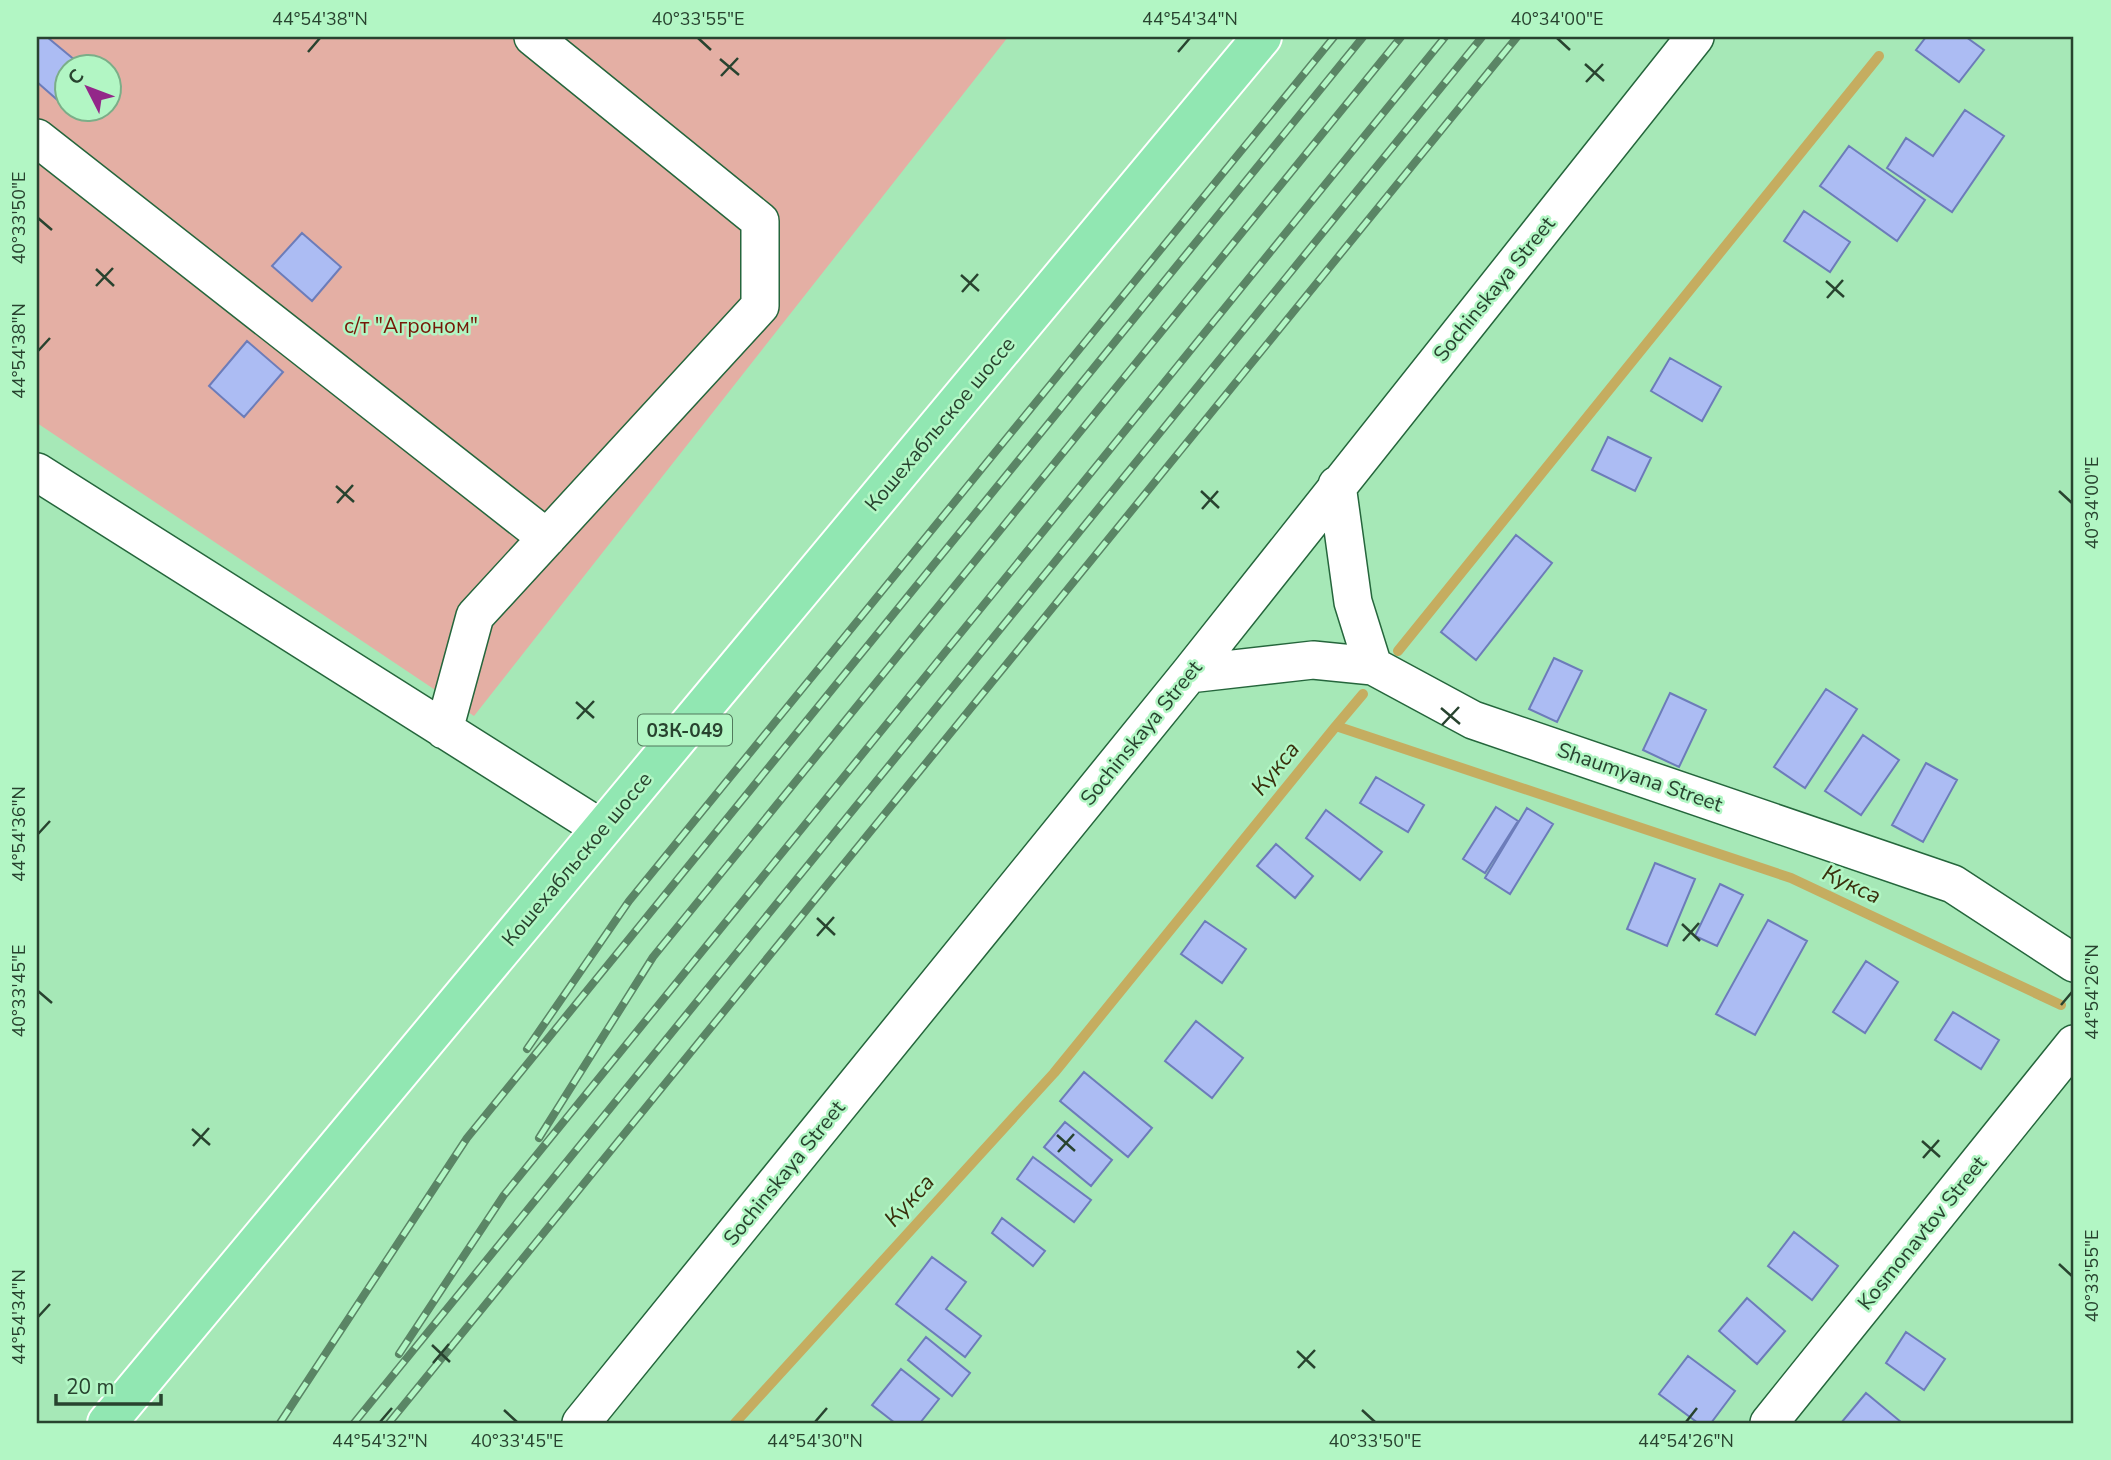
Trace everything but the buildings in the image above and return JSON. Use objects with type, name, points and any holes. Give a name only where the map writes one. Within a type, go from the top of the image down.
[{"type":"main road","name":"Кошехабльское шоссе","points":[[107,1423],[1262,37]]},
{"type":"street","points":[[444,730],[475,616],[760,306],[760,221],[533,37]]},
{"type":"street","name":"Sochinskaya Street","points":[[581,1423],[1189,674],[1695,37]]},
{"type":"street","points":[[37,138],[547,538]]},
{"type":"street","points":[[37,472],[602,829]]},
{"type":"street","points":[[1189,674],[1313,660],[1373,666],[1353,602],[1337,485]]},
{"type":"street","name":"Shaumyana Street","points":[[1373,666],[1473,720],[1953,884],[2074,963]]},
{"type":"street","name":"Kosmonavtov Street","points":[[1769,1423],[2074,1044]]},
{"type":"green space","name":"с/т \"Агроном\"","points":[[37,37],[1008,37],[474,716],[37,423]]},
{"type":"waterway","points":[[1398,651],[1879,56]]},
{"type":"waterway","points":[[1336,726],[1363,694]]},
{"type":"waterway","name":"Кукса","points":[[735,1423],[1054,1073],[1336,726],[1791,878],[2061,1005]]},
{"type":"railway","points":[[527,1049],[629,901],[1334,37]]},
{"type":"railway","points":[[280,1423],[467,1138],[1363,37]]},
{"type":"railway","points":[[539,1138],[653,957],[1401,37]]},
{"type":"railway","points":[[399,1354],[504,1195],[1445,37]]},
{"type":"railway","points":[[354,1423],[1482,37]]},
{"type":"railway","points":[[389,1423],[1517,37]]}]
